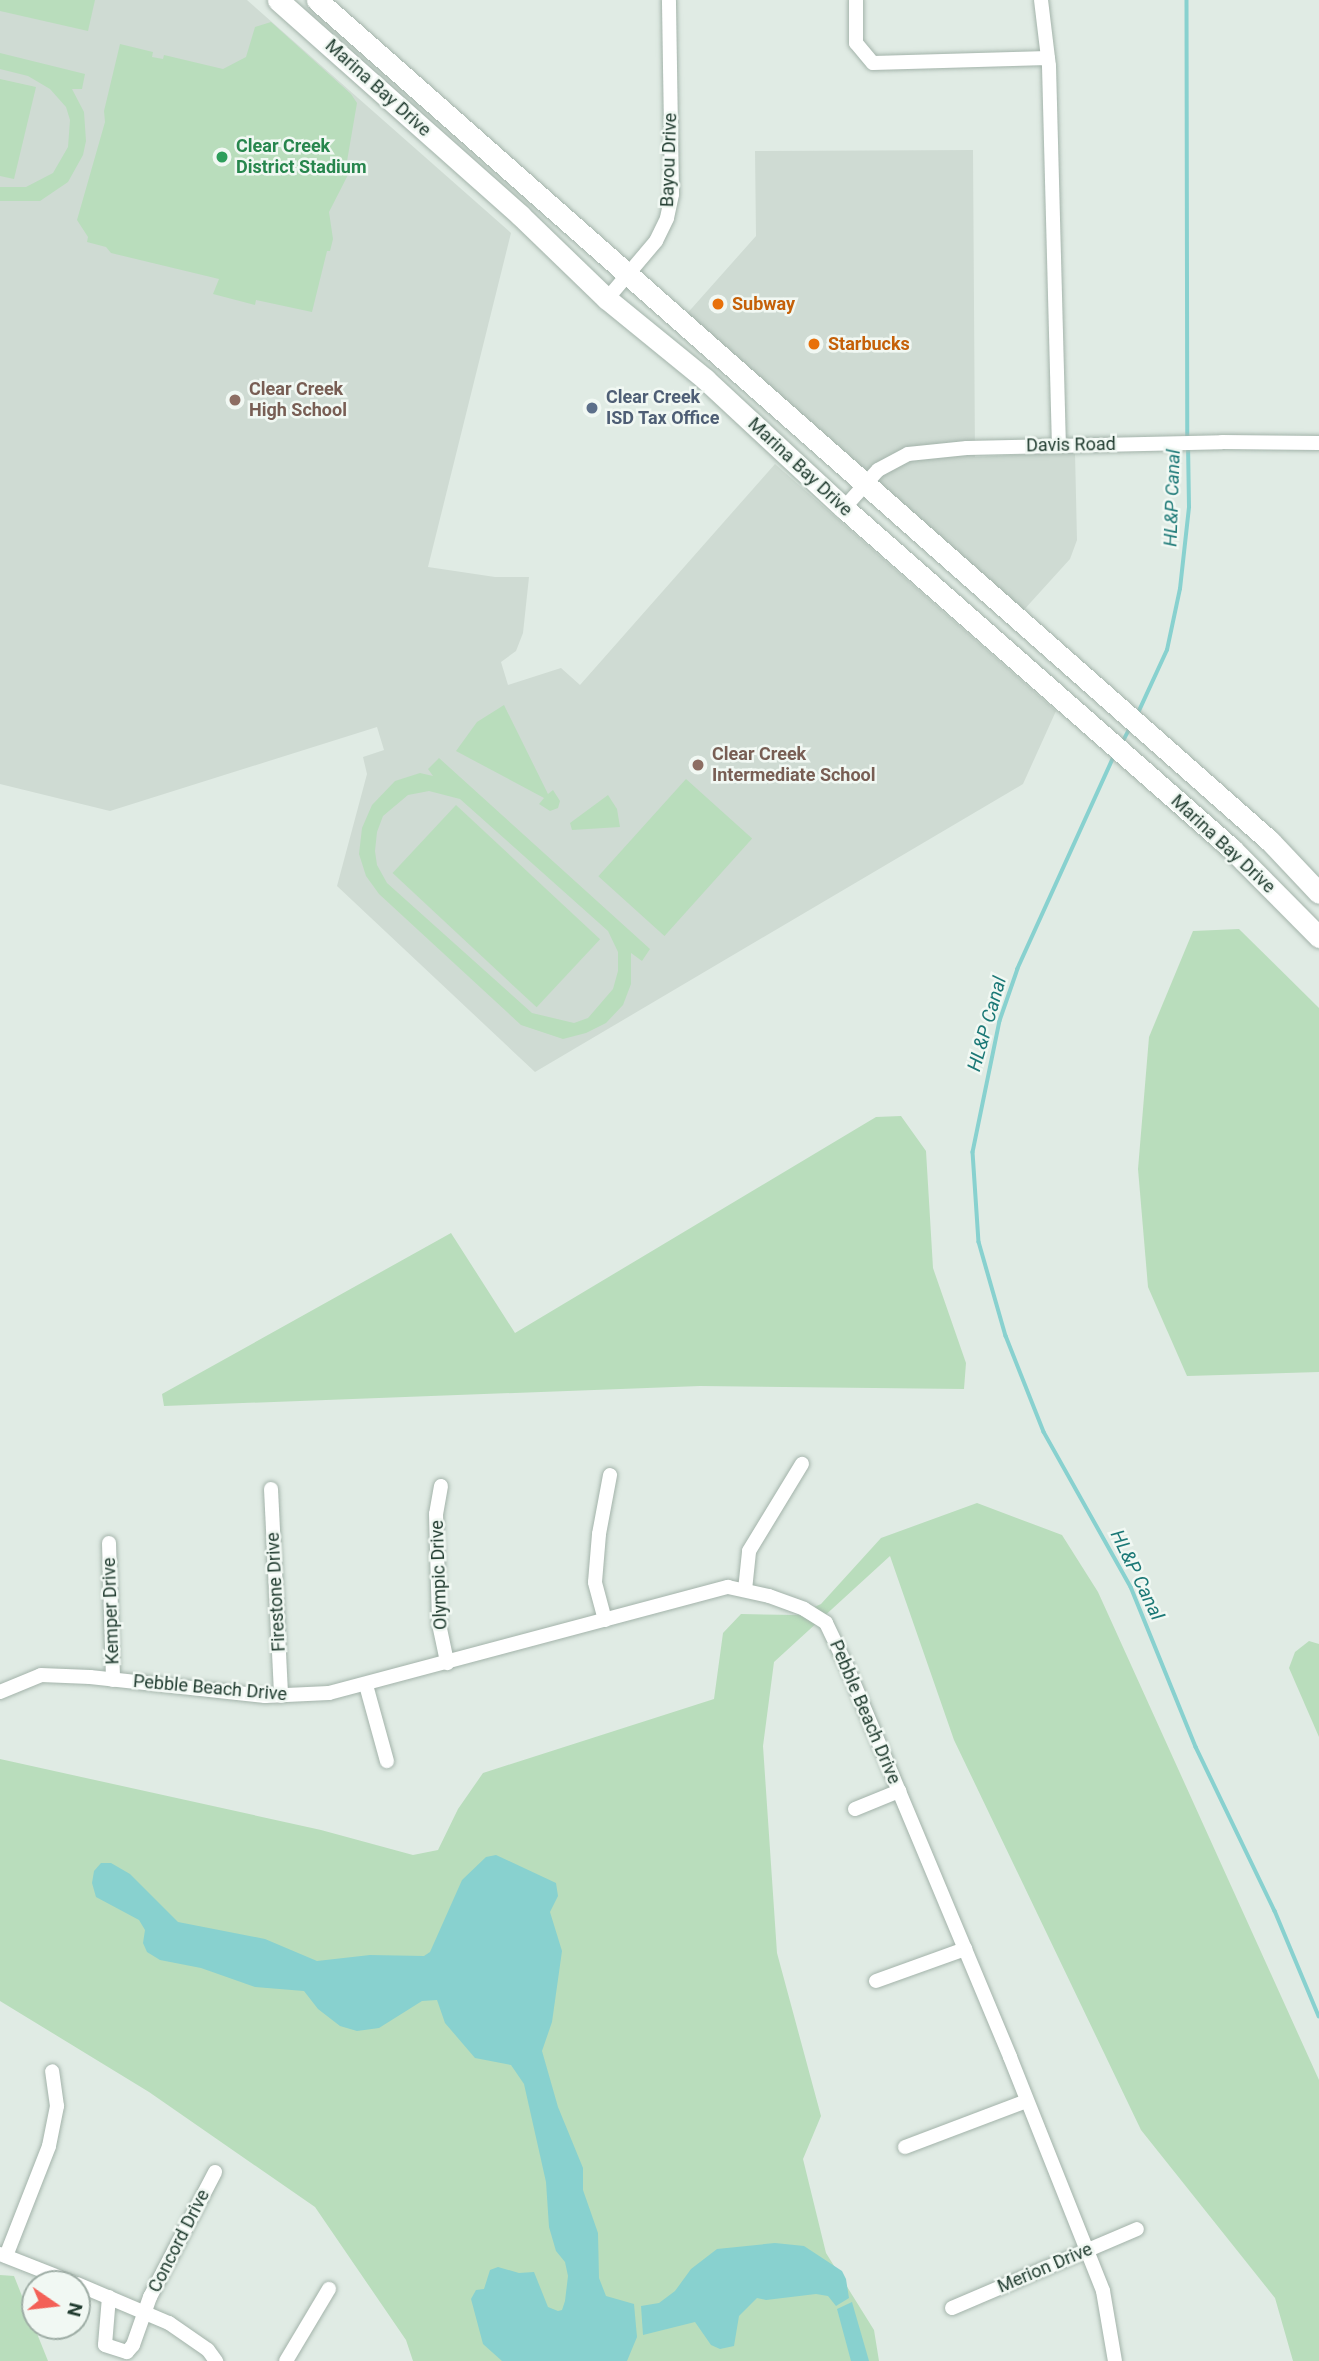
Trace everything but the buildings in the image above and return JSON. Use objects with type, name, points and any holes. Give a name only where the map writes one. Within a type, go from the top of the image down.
[{"type":"main road","name":"Marina Bay Drive","points":[[278,0],[507,204],[607,299],[705,379],[844,508],[1232,849],[1319,937]]},
{"type":"main road","name":"Marina Bay Drive","points":[[317,0],[727,362],[772,405],[1036,633],[1270,841],[1319,893]]},
{"type":"main road","points":[[370,80],[388,62]]},
{"type":"main road","points":[[507,204],[524,185]]},
{"type":"main road","points":[[705,379],[727,362]]},
{"type":"main road","points":[[755,424],[772,405]]},
{"type":"main road","points":[[1014,659],[1036,633]]},
{"type":"main road","points":[[1232,849],[1265,851],[1270,841]]},
{"type":"street","name":"Bayou Drive","points":[[607,299],[656,241],[667,218],[672,194],[669,0]]},
{"type":"street","points":[[856,0],[856,43],[873,63],[1048,58]]},
{"type":"street","points":[[1041,0],[1048,58],[1059,445]]},
{"type":"street","name":"Davis Road","points":[[844,508],[878,470],[908,454],[967,448],[1059,445],[1319,443]]},
{"type":"street","points":[[745,1590],[749,1551],[802,1464]]},
{"type":"street","points":[[604,1620],[595,1582],[599,1534],[610,1475]]},
{"type":"street","name":"Olympic Drive","points":[[441,1486],[436,1514],[439,1624],[447,1663]]},
{"type":"street","name":"Firestone Drive","points":[[271,1489],[281,1696]]},
{"type":"street","name":"Kemper Drive","points":[[109,1543],[113,1679]]},
{"type":"street","name":"Pebble Beach Drive","points":[[0,1692],[41,1675],[113,1679],[281,1696],[329,1693],[728,1587],[791,1603],[826,1623],[965,1950],[1103,2291],[1115,2361]]},
{"type":"street","points":[[366,1685],[387,1761]]},
{"type":"street","points":[[855,1808],[899,1791]]},
{"type":"street","points":[[876,1981],[965,1950]]},
{"type":"street","points":[[41,2270],[3,2255],[49,2146],[57,2106],[52,2071]]},
{"type":"street","points":[[905,2147],[1027,2101]]},
{"type":"street","name":"Concord Drive","points":[[109,2297],[105,2345],[127,2353],[150,2297],[215,2172]]},
{"type":"street","name":"Merion Drive","points":[[952,2308],[1137,2229]]},
{"type":"street","points":[[91,2290],[169,2323],[208,2350],[216,2361]]},
{"type":"street","points":[[286,2361],[330,2290]]},
{"type":"shaded area","name":"Clear Creek High School","points":[[0,0],[247,0],[511,233],[428,567],[495,577],[529,577],[523,633],[516,651],[501,662],[508,685],[561,668],[580,685],[775,464],[1056,711],[1023,784],[535,1072],[337,886],[367,774],[363,757],[384,750],[377,727],[110,811],[0,784]]},
{"type":"shaded area","points":[[973,150],[975,457],[1075,452],[1077,540],[1070,559],[1022,612],[684,317],[756,236],[755,151]]},
{"type":"green space","points":[[0,0],[95,0],[88,31],[0,11]]},
{"type":"green space","name":"Clear Creek District Stadium","points":[[271,22],[351,94],[357,103],[346,167],[351,169],[329,212],[333,239],[330,251],[327,251],[312,312],[256,300],[255,305],[213,294],[219,279],[111,253],[106,247],[87,242],[88,237],[77,220],[105,122],[104,111],[120,44],[153,52],[152,57],[163,59],[164,55],[223,69],[246,57],[255,27]]},
{"type":"green space","points":[[0,53],[85,74],[82,89],[72,89],[84,112],[86,141],[83,155],[68,182],[40,201],[0,201],[0,187],[26,187],[53,173],[68,147],[70,120],[66,107],[50,89],[28,76],[0,69]]},
{"type":"green space","points":[[0,79],[36,87],[14,179],[0,176]]},
{"type":"green space","points":[[504,705],[548,794],[553,790],[560,801],[558,808],[550,811],[539,804],[544,798],[456,751],[477,722]]},
{"type":"green space","points":[[439,758],[650,949],[642,961],[631,953],[631,984],[623,1005],[606,1023],[586,1033],[563,1039],[521,1025],[379,894],[366,876],[359,854],[362,828],[372,805],[395,781],[420,773],[433,776],[428,769]],"holes":[[[429,791],[460,799],[608,931],[618,952],[618,971],[613,989],[588,1018],[574,1023],[532,1013],[387,883],[377,865],[375,851],[377,832],[383,816],[408,795]]]},
{"type":"green space","points":[[686,779],[752,839],[664,936],[598,876]]},
{"type":"green space","points":[[608,795],[617,809],[620,827],[572,830],[570,823]]},
{"type":"green space","points":[[456,805],[600,939],[537,1007],[393,873]]},
{"type":"green space","points":[[1239,929],[1319,1008],[1319,1372],[1187,1376],[1148,1287],[1138,1169],[1149,1037],[1193,931]]},
{"type":"green space","points":[[901,1116],[926,1151],[933,1268],[966,1363],[964,1389],[700,1386],[164,1406],[162,1394],[451,1233],[515,1333],[876,1117]]},
{"type":"green space","points":[[977,1503],[1062,1535],[1098,1592],[1319,2080],[1319,2361],[1293,2361],[1275,2298],[1141,2130],[954,1740],[890,1556],[774,1662],[763,1746],[777,1953],[821,2116],[803,2159],[826,2253],[874,2330],[879,2361],[413,2361],[406,2340],[315,2207],[149,2092],[0,2001],[0,1759],[321,1830],[413,1855],[438,1850],[458,1809],[483,1773],[714,1699],[723,1633],[741,1614],[797,1615],[821,1604],[881,1538]]},
{"type":"green space","points":[[1309,1641],[1319,1644],[1319,1737],[1289,1668],[1295,1652]]},
{"type":"green space","points":[[0,2275],[14,2276],[21,2294],[21,2340],[40,2340],[48,2361],[0,2361]]},
{"type":"water","points":[[496,1855],[556,1883],[558,1896],[550,1912],[562,1951],[552,2022],[542,2051],[558,2107],[583,2168],[583,2190],[598,2233],[599,2278],[606,2296],[634,2304],[637,2337],[627,2361],[502,2361],[483,2344],[471,2299],[476,2290],[484,2289],[490,2270],[498,2267],[519,2273],[534,2272],[548,2307],[558,2311],[562,2310],[565,2301],[568,2276],[565,2262],[556,2251],[549,2227],[546,2182],[524,2084],[511,2065],[475,2058],[445,2023],[437,2000],[422,2001],[379,2028],[357,2031],[340,2026],[318,2009],[304,1991],[255,1987],[201,1968],[160,1960],[147,1952],[143,1943],[145,1930],[139,1920],[96,1897],[92,1883],[94,1871],[101,1863],[111,1863],[130,1874],[178,1922],[265,1939],[317,1961],[370,1955],[424,1956],[430,1952],[462,1880],[486,1857]]},
{"type":"water","points":[[775,2243],[804,2246],[842,2271],[849,2298],[836,2306],[828,2296],[816,2294],[766,2300],[757,2298],[739,2316],[734,2346],[720,2349],[711,2345],[695,2322],[643,2335],[641,2306],[659,2303],[675,2291],[691,2269],[717,2249]]},
{"type":"water","points":[[852,2302],[869,2361],[851,2361],[837,2309]]},
{"type":"waterway","name":"HL&P Canal","points":[[1187,0],[1188,438]]},
{"type":"waterway","name":"HL&P Canal","points":[[1138,713],[1167,650],[1180,589],[1189,507],[1188,446]]},
{"type":"waterway","name":"HL&P Canal","points":[[1123,741],[1131,726]]},
{"type":"waterway","name":"HL&P Canal","points":[[1114,757],[1018,969],[1000,1021],[973,1152],[979,1242],[1006,1336],[1044,1432],[1131,1587],[1196,1747],[1275,1911],[1319,2016]]},
{"type":"place","name":"Clear Creek District Stadium","points":[[222,157]]},
{"type":"place","name":"Subway","points":[[718,304]]},
{"type":"place","name":"Starbucks","points":[[814,344]]},
{"type":"place","name":"Clear Creek High School","points":[[235,400]]},
{"type":"place","name":"Clear Creek ISD Tax Office","points":[[592,408]]},
{"type":"place","name":"Clear Creek Intermediate School","points":[[698,765]]}]
